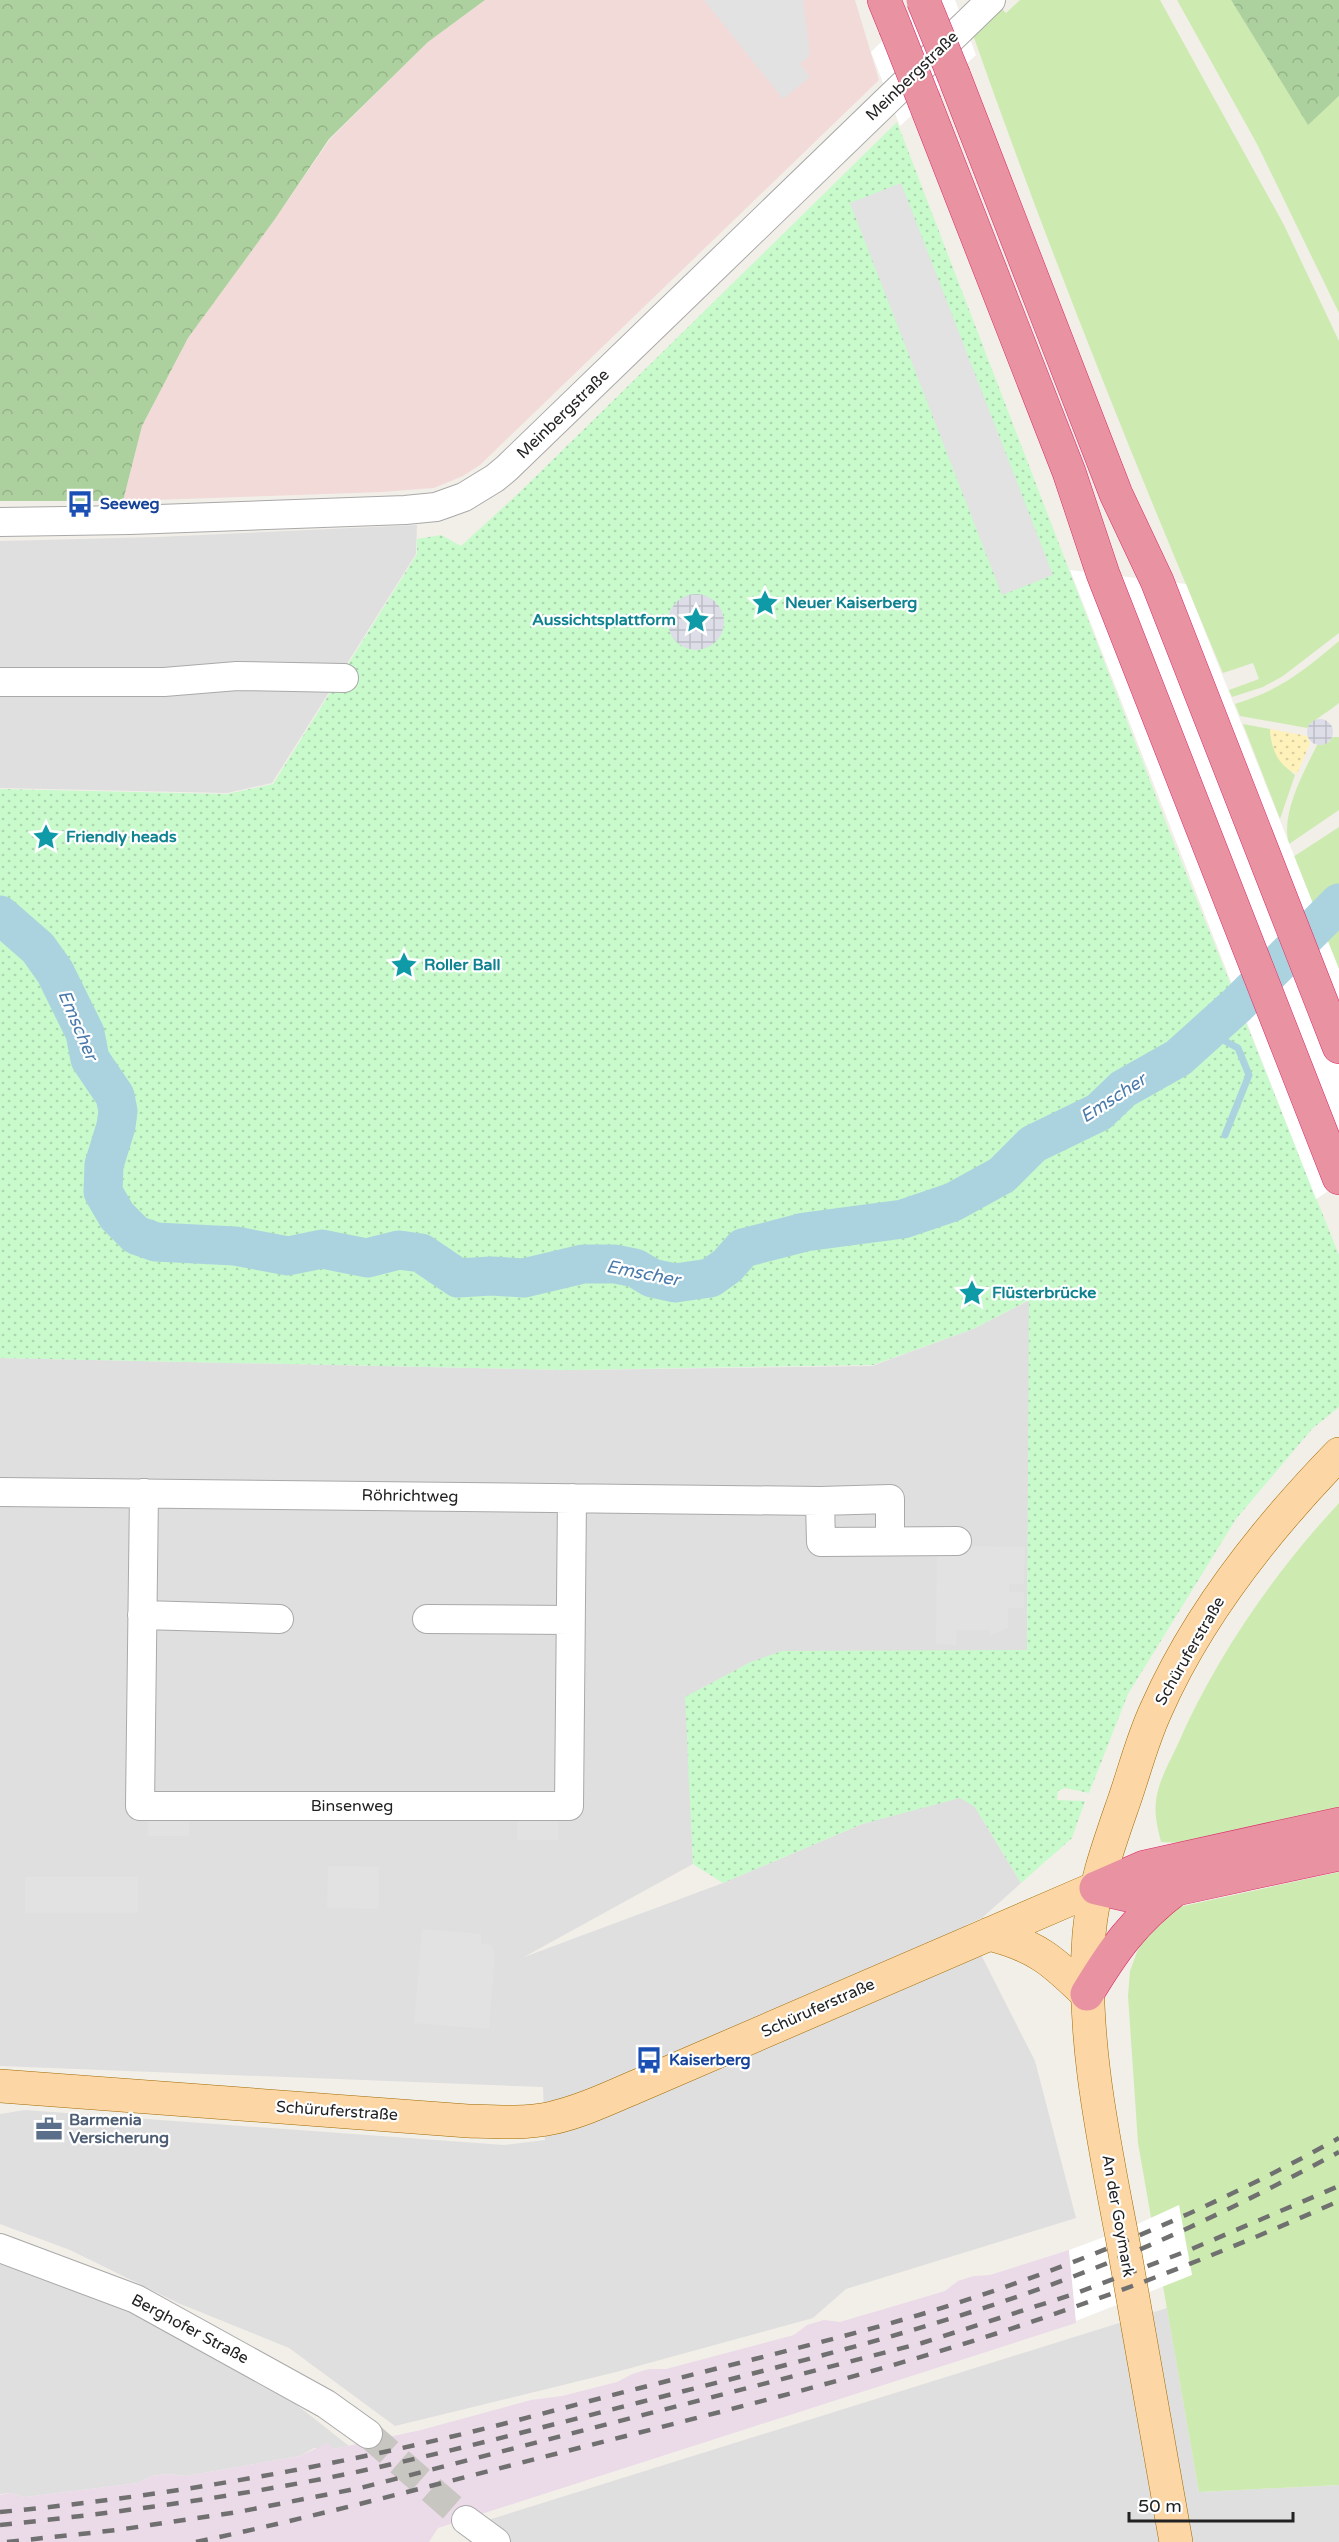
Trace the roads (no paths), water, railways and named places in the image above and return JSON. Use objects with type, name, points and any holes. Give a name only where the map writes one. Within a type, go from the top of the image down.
[{"type":"highway","points":[[923,0],[1116,494],[1157,581],[1339,1047]]},
{"type":"highway","points":[[890,14],[1069,472],[1103,574],[1339,1178]]},
{"type":"highway","points":[[1096,1888],[1144,1867],[1339,1824]]},
{"type":"highway","points":[[1096,1888],[1131,1896],[1177,1889],[1339,1854]]},
{"type":"highway","points":[[1088,1994],[1131,1928],[1148,1911],[1177,1889]]},
{"type":"main road","name":"Schüruferstraße","points":[[0,2086],[468,2121],[507,2123],[550,2118],[580,2110],[640,2085],[1096,1888],[1155,1712],[1182,1659],[1254,1549],[1304,1490],[1339,1454]]},
{"type":"main road","name":"An der Goymark","points":[[1096,1888],[1089,1934],[1088,1994],[1094,2070],[1109,2171],[1176,2542]]},
{"type":"main road","points":[[989,1934],[1019,1941],[1044,1954],[1088,1994]]},
{"type":"street","name":"Meinbergstraße","points":[[0,522],[360,514],[436,507],[464,497],[507,468],[991,0]]},
{"type":"street","points":[[0,682],[164,682],[237,676],[344,678]]},
{"type":"street","name":"Röhrichtweg","points":[[0,1492],[820,1501],[890,1499],[890,1540]]},
{"type":"street","name":"Binsenweg","points":[[144,1493],[140,1806],[569,1806],[572,1498]]},
{"type":"street","points":[[820,1501],[821,1542],[957,1541]]},
{"type":"street","points":[[142,1615],[279,1619]]},
{"type":"street","points":[[428,1619],[570,1620]]},
{"type":"street","name":"Berghofer Straße","points":[[0,2248],[136,2299],[299,2389],[368,2434]]},
{"type":"street","points":[[466,2520],[496,2542]]},
{"type":"waterway","name":"Emscher","points":[[0,915],[38,948],[55,972],[85,1033],[90,1059],[115,1096],[118,1111],[116,1126],[104,1165],[103,1192],[117,1216],[136,1235],[156,1242],[235,1246],[288,1256],[322,1249],[367,1258],[399,1250],[421,1253],[458,1278],[491,1276],[524,1278],[583,1264],[615,1264],[635,1268],[652,1278],[675,1283],[710,1278],[727,1266],[743,1248],[805,1232],[903,1219],[953,1202],[1002,1175],[1033,1144],[1099,1112],[1123,1089],[1178,1058],[1237,1005],[1339,903]]},
{"type":"waterway","points":[[1208,1032],[1238,1048],[1249,1075],[1225,1135]]},
{"type":"tunnel","points":[[368,2434],[466,2520]]},
{"type":"railway","points":[[0,2512],[170,2491],[338,2462],[498,2425],[884,2325],[973,2298],[1134,2238],[1238,2191],[1339,2138]]},
{"type":"railway","points":[[0,2525],[174,2504],[347,2474],[494,2440],[858,2346],[966,2314],[1106,2264],[1207,2219],[1339,2152]]},
{"type":"railway","points":[[7,2542],[117,2530],[238,2512],[360,2488],[922,2343],[1074,2294],[1187,2251],[1339,2186]]},
{"type":"railway","points":[[196,2542],[334,2510],[692,2419],[950,2348],[1143,2282],[1339,2201]]},
{"type":"place","name":"Seeweg","points":[[80,504]]},
{"type":"place","name":"Neuer Kaiserberg","points":[[765,603]]},
{"type":"place","name":"Aussichtsplattform","points":[[696,620]]},
{"type":"place","name":"Friendly heads","points":[[46,837]]},
{"type":"place","name":"Roller Ball","points":[[404,965]]},
{"type":"place","name":"Flüsterbrücke","points":[[972,1293]]},
{"type":"place","name":"Kaiserberg","points":[[649,2060]]},
{"type":"place","name":"Barmenia Versicherung","points":[[49,2129]]}]
